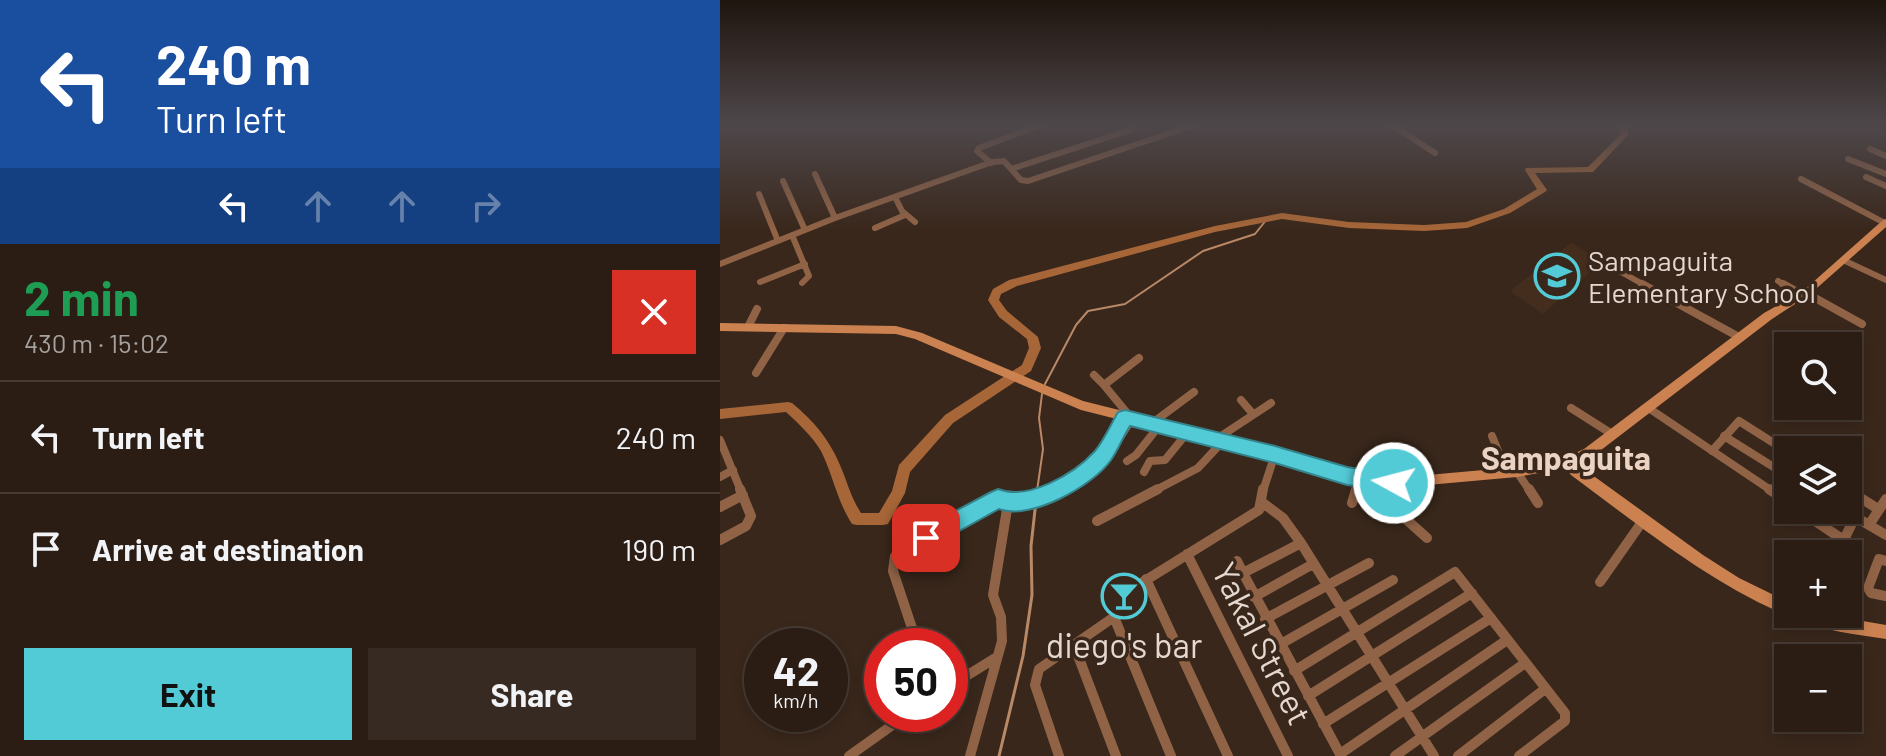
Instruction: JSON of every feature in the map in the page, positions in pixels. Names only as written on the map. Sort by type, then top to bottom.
[{"type":"main road","points":[[720,327],[896,330],[918,336],[1046,391],[1129,418],[1359,478],[1389,483],[1512,472],[1568,462],[1612,434],[1739,337],[1804,294],[1885,222]]},
{"type":"main road","points":[[1568,462],[1642,522],[1734,583],[1774,602]]},
{"type":"main road","points":[[1862,628],[1886,632]]},
{"type":"street","points":[[988,160],[991,163]]},
{"type":"street","points":[[1011,169],[1038,160]]},
{"type":"street","points":[[721,261],[991,163],[1004,161],[1021,180],[1028,181],[1089,160]]},
{"type":"street","points":[[1851,160],[1886,174]]},
{"type":"street","points":[[815,174],[835,218]]},
{"type":"street","points":[[1866,177],[1886,186]]},
{"type":"street","points":[[1801,179],[1885,222]]},
{"type":"street","points":[[783,181],[805,230]]},
{"type":"street","points":[[759,194],[778,241]]},
{"type":"street","points":[[895,197],[905,215],[915,222]]},
{"type":"street","points":[[875,228],[905,215]]},
{"type":"street","points":[[792,235],[809,277],[802,283]]},
{"type":"street","points":[[1843,260],[1886,280]]},
{"type":"street","points":[[760,282],[805,264]]},
{"type":"street","points":[[1607,264],[1739,337]]},
{"type":"street","points":[[1778,281],[1862,324]]},
{"type":"street","points":[[748,327],[757,309]]},
{"type":"street","points":[[756,373],[784,328]]},
{"type":"street","points":[[1104,385],[1139,358]]},
{"type":"street","points":[[912,628],[893,571],[895,556],[998,499],[1008,503],[1053,494],[1111,451],[1129,418],[1094,375]]},
{"type":"street","points":[[1127,461],[1136,455],[1155,425],[1194,392]]},
{"type":"street","points":[[1241,400],[1253,414]]},
{"type":"street","points":[[1097,521],[1198,468],[1219,440],[1271,403]]},
{"type":"street","points":[[1647,407],[1774,493]]},
{"type":"street","points":[[1571,408],[1612,434]]},
{"type":"street","points":[[1712,451],[1739,421],[1774,443]]},
{"type":"street","points":[[1144,472],[1150,461],[1165,460],[1187,433]]},
{"type":"street","points":[[1492,436],[1512,472],[1538,503]]},
{"type":"street","points":[[1724,436],[1774,467]]},
{"type":"street","points":[[720,540],[750,521],[743,495],[722,446]]},
{"type":"street","points":[[1059,756],[1035,685],[1039,669],[1114,617],[1130,590],[1253,515],[1263,503],[1265,478],[1275,454]]},
{"type":"street","points":[[1399,465],[1389,483],[1388,503],[1427,538]]},
{"type":"street","points":[[720,477],[733,470]]},
{"type":"street","points":[[1352,503],[1359,478]]},
{"type":"street","points":[[720,507],[743,495]]},
{"type":"street","points":[[1862,497],[1882,506],[1869,525]]},
{"type":"street","points":[[970,756],[998,656],[1002,628],[993,586],[1008,503]]},
{"type":"street","points":[[1263,503],[1283,518],[1301,543],[1434,756]]},
{"type":"street","points":[[1862,521],[1886,535]]},
{"type":"street","points":[[1600,582],[1642,522]]},
{"type":"street","points":[[1820,524],[1842,539],[1851,524]]},
{"type":"street","points":[[1243,573],[1301,543]]},
{"type":"street","name":"Yakal Street","points":[[1187,554],[1288,756]]},
{"type":"street","points":[[1886,561],[1879,559],[1868,588],[1871,593],[1886,596]]},
{"type":"street","points":[[1237,561],[1265,619],[1341,755],[1507,640]]},
{"type":"street","points":[[1265,619],[1369,563]]},
{"type":"street","points":[[1254,597],[1313,564]]},
{"type":"street","points":[[1294,671],[1453,571],[1566,717],[1565,721],[1519,756]]},
{"type":"street","points":[[1146,579],[1228,756]]},
{"type":"street","points":[[1279,645],[1393,580]]},
{"type":"street","points":[[1308,696],[1472,593]]},
{"type":"street","points":[[1114,617],[1171,756]]},
{"type":"street","points":[[1323,724],[1491,618]]},
{"type":"street","points":[[1074,645],[1116,756]]},
{"type":"street","points":[[968,675],[998,656]]},
{"type":"street","points":[[1395,756],[1525,663]]},
{"type":"street","points":[[1458,756],[1545,689]]},
{"type":"street","points":[[849,756],[883,732]]},
{"type":"shaded area","name":"Sampaguita Elementary School","points":[[1571,243],[1603,261],[1543,314],[1510,291]]},
{"type":"waterway","points":[[720,414],[788,407],[821,441],[857,519],[883,519],[898,493],[904,469],[949,419],[1027,368],[1035,348],[1032,337],[1003,314],[993,300],[997,292],[1013,283],[1215,229],[1282,216],[1349,225],[1424,228],[1467,225],[1507,211],[1542,190],[1529,170],[1590,170],[1599,160]]},
{"type":"waterway","points":[[1045,384],[1076,325],[1088,311],[1125,304],[1203,251],[1255,234],[1267,219]]},
{"type":"waterway","points":[[1037,491],[1043,449],[1039,418],[1042,394]]},
{"type":"waterway","points":[[1036,495],[1037,489]]},
{"type":"waterway","points":[[999,756],[1023,656],[1032,595],[1031,546],[1036,501]]},
{"type":"place","name":"Sampaguita Elementary School","points":[[1557,276]]},
{"type":"place","name":"diego's bar","points":[[1124,596]]},
{"type":"district","name":"Sampaguita","points":[[1566,457]]},
{"type":"route","points":[[926,538],[998,499],[1008,503],[1042,499],[1053,494],[1102,457],[1125,417],[1275,454],[1347,476],[1394,483]]}]
